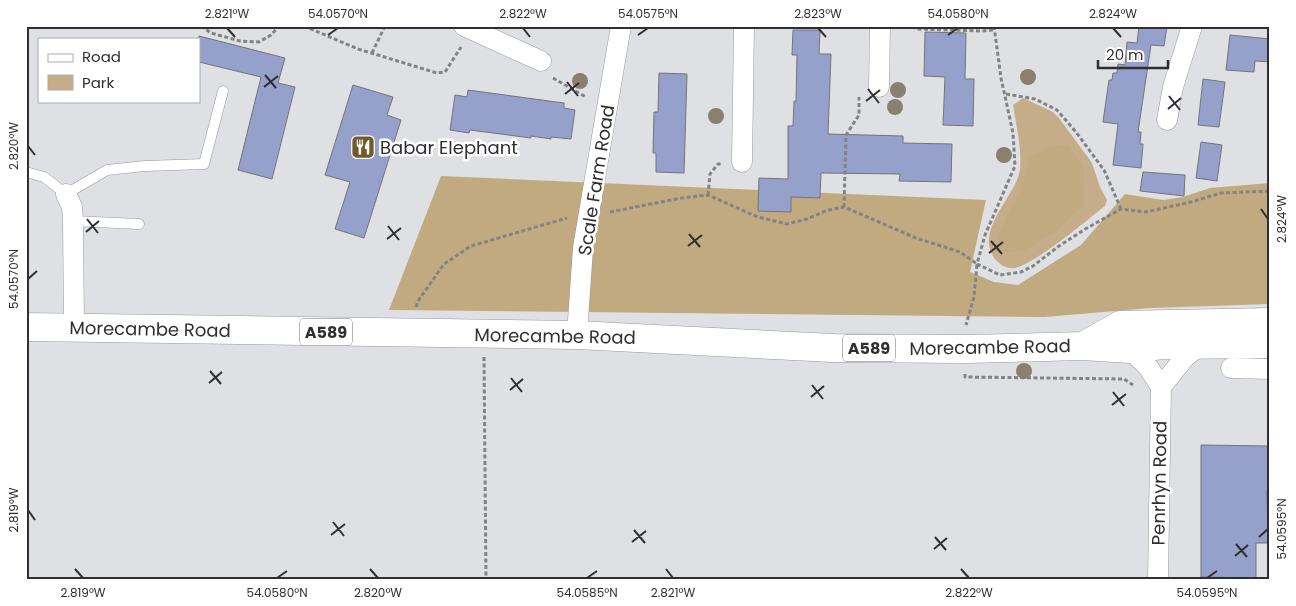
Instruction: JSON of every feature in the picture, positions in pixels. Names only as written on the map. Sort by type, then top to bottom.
[{"type":"main road","name":"Morecambe Road","points":[[1083,346],[1120,325],[1270,322]]},
{"type":"main road","name":"Morecambe Road","points":[[26,327],[577,335],[833,348],[966,349],[1083,346],[1130,349],[1162,345],[1270,344]]},
{"type":"street","name":"Scale Farm Road","points":[[577,335],[583,248],[621,26]]},
{"type":"street","points":[[742,162],[744,26]]},
{"type":"street","points":[[879,87],[880,26]]},
{"type":"street","points":[[1167,120],[1173,87],[1192,26]]},
{"type":"street","points":[[466,27],[541,62]]},
{"type":"street","points":[[66,194],[72,207],[73,221],[74,327]]},
{"type":"street","points":[[1130,349],[1148,367],[1161,387],[1186,356],[1202,344]]},
{"type":"street","points":[[1231,368],[1270,369]]},
{"type":"street","name":"Penrhyn Road","points":[[1158,580],[1161,387]]},
{"type":"lane","points":[[26,172],[44,177],[66,194],[107,170],[145,166],[204,164],[223,91]]},
{"type":"lane","points":[[73,221],[139,224]]},
{"type":"path","points":[[201,26],[211,34],[240,41],[258,42],[271,35],[279,26]]},
{"type":"path","points":[[304,26],[358,49],[437,73],[445,72],[461,47],[466,27]]},
{"type":"path","points":[[372,53],[385,26]]},
{"type":"path","points":[[912,26],[916,29],[982,31],[994,28],[1001,78],[1013,133],[1015,166],[984,235],[976,264],[974,297],[965,326]]},
{"type":"path","points":[[541,62],[553,79],[588,98],[608,103]]},
{"type":"path","points":[[844,207],[846,135],[859,115],[859,86],[879,87]]},
{"type":"path","points":[[1006,94],[1035,98],[1057,110],[1104,170],[1121,209]]},
{"type":"path","points":[[708,195],[710,174],[718,164],[742,162]]},
{"type":"path","points":[[605,213],[682,198],[708,195],[758,216],[787,224],[807,220],[828,210],[844,207],[916,238],[960,252],[976,264],[1000,275],[1021,272],[1033,266],[1059,246],[1121,209],[1146,212],[1221,193],[1270,191]]},
{"type":"path","points":[[405,333],[418,301],[444,264],[471,246],[574,216]]},
{"type":"path","points":[[484,334],[486,580]]},
{"type":"path","points":[[965,371],[965,377],[1124,379],[1138,387]]},
{"type":"green space","points":[[1023,98],[1053,112],[1059,118],[1092,163],[1100,187],[1107,200],[1105,206],[1048,250],[1024,265],[1010,268],[1002,265],[993,257],[989,238],[995,220],[1014,186],[1020,169],[1019,145],[1013,105]]},
{"type":"shaded area","points":[[1069,145],[1084,170],[1083,206],[1057,231],[1024,251],[1001,252],[998,238],[1008,212],[1021,193],[1029,158],[1050,146]]},
{"type":"shaded area","points":[[441,176],[986,200],[970,272],[994,282],[1018,285],[1081,245],[1125,194],[1163,200],[1183,197],[1210,188],[1270,183],[1270,304],[1150,308],[1045,317],[389,310]]},
{"type":"building","points":[[1139,26],[1167,26],[1164,46],[1151,45],[1138,132],[1141,132],[1140,144],[1143,144],[1141,168],[1113,165],[1118,124],[1103,122],[1109,80],[1112,80],[1113,73],[1117,73],[1118,64],[1125,65],[1127,42],[1137,43]]},
{"type":"building","points":[[793,30],[820,30],[819,54],[831,54],[828,134],[903,136],[903,143],[952,144],[951,182],[899,181],[900,174],[821,173],[820,198],[791,197],[791,212],[758,211],[759,178],[788,179],[788,126],[793,126],[794,101],[796,101],[797,55],[792,55]]},
{"type":"building","points":[[925,32],[966,33],[965,79],[974,79],[973,126],[943,125],[945,77],[924,76]]},
{"type":"building","points":[[1230,35],[1270,39],[1270,62],[1255,61],[1254,72],[1226,70]]},
{"type":"building","points":[[199,36],[285,58],[278,83],[295,87],[272,179],[238,170],[261,77],[200,62]]},
{"type":"building","points":[[659,73],[687,74],[684,173],[656,172],[656,153],[653,153],[654,112],[658,112]]},
{"type":"building","points":[[1203,79],[1225,82],[1219,127],[1198,125]]},
{"type":"building","name":"Babar Elephant","points":[[353,85],[393,97],[387,115],[401,120],[364,238],[335,229],[350,182],[325,175]]},
{"type":"building","points":[[468,90],[564,103],[564,108],[575,110],[571,139],[531,136],[531,138],[470,130],[469,133],[450,130],[455,95],[467,97]]},
{"type":"building","points":[[1201,142],[1222,145],[1217,181],[1196,178]]},
{"type":"building","points":[[1143,172],[1185,175],[1184,196],[1140,191]]},
{"type":"building","points":[[1201,445],[1270,446],[1270,490],[1267,490],[1268,543],[1256,543],[1256,578],[1201,577]]},
{"type":"place","name":"Babar Elephant","points":[[363,147]]}]
